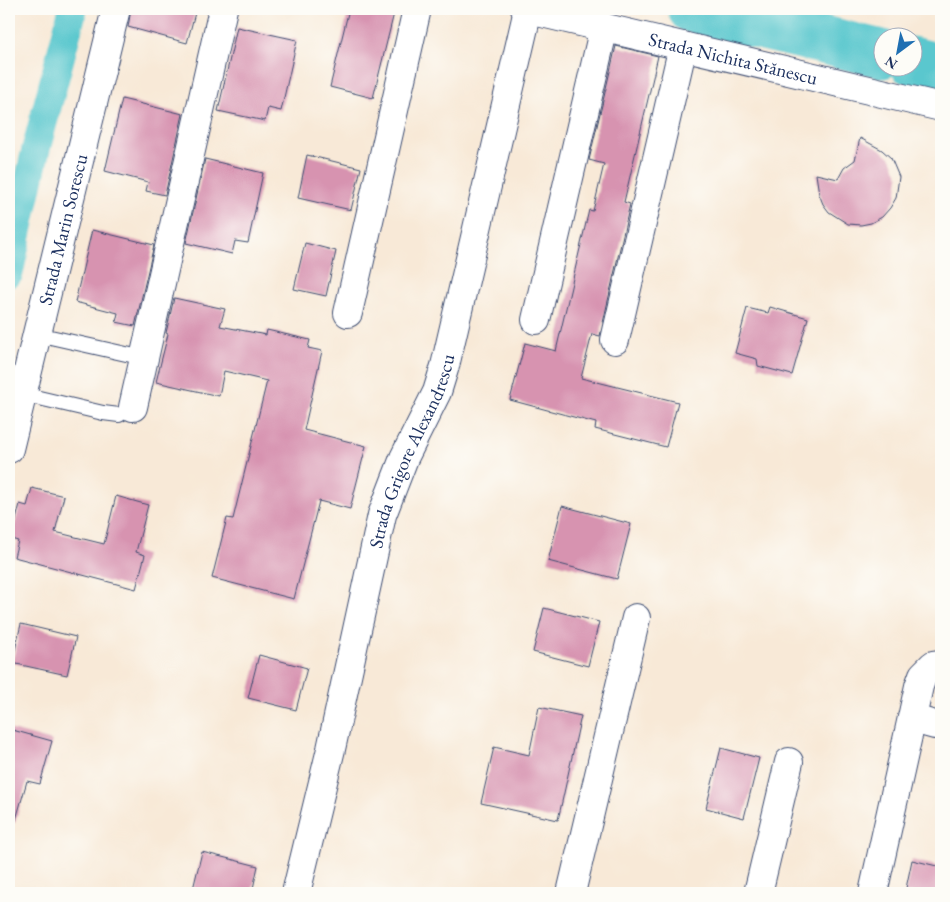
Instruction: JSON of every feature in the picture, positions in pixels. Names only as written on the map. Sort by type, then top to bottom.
[{"type":"street","name":"Strada Marin Sorescu","points":[[9,449],[116,9]]},
{"type":"street","points":[[133,406],[223,9]]},
{"type":"street","points":[[348,313],[417,9]]},
{"type":"street","name":"Strada Nichita Stănescu","points":[[527,9],[941,107]]},
{"type":"street","name":"Strada Grigore Alexandrescu","points":[[296,893],[331,749],[382,515],[404,458],[437,392],[445,366],[527,9]]},
{"type":"street","points":[[536,320],[604,27]]},
{"type":"street","points":[[615,340],[684,46]]},
{"type":"street","points":[[571,893],[636,618]]},
{"type":"street","points":[[874,893],[923,675],[933,665],[941,664]]},
{"type":"street","points":[[913,719],[941,725]]},
{"type":"street","points":[[758,893],[789,762]]},
{"type":"lane","points":[[37,334],[144,358]]},
{"type":"lane","points":[[22,394],[103,414],[119,414],[133,406]]},
{"type":"building","points":[[131,9],[196,9],[187,43],[128,27]]},
{"type":"building","points":[[349,9],[395,9],[373,98],[330,87]]},
{"type":"building","points":[[237,27],[297,40],[281,111],[268,108],[265,121],[218,111]]},
{"type":"building","points":[[616,46],[658,56],[624,202],[630,204],[600,336],[592,334],[581,378],[678,402],[666,447],[595,429],[596,423],[510,400],[525,343],[556,351],[589,210],[593,211],[604,164],[589,160]]},
{"type":"building","points":[[122,99],[183,114],[165,195],[146,191],[148,182],[105,171]]},
{"type":"building","points":[[860,138],[882,150],[891,158],[899,177],[896,198],[890,208],[882,217],[871,223],[861,225],[848,224],[829,212],[819,194],[816,174],[838,179],[844,168],[855,160]]},
{"type":"building","points":[[307,155],[361,168],[351,210],[298,198]]},
{"type":"building","points":[[205,159],[263,173],[248,243],[235,241],[232,254],[186,243]]},
{"type":"building","points":[[92,230],[154,245],[135,326],[116,322],[118,313],[75,302]]},
{"type":"building","points":[[305,243],[336,251],[326,296],[294,289]]},
{"type":"building","points":[[174,298],[225,309],[220,326],[266,335],[267,330],[310,340],[308,348],[322,351],[304,430],[366,446],[350,509],[319,501],[294,599],[212,578],[227,518],[233,519],[267,381],[224,371],[219,396],[156,382],[168,334],[166,333]]},
{"type":"building","points":[[770,307],[808,318],[792,375],[758,366],[757,359],[735,353],[747,308],[768,313]]},
{"type":"building","points":[[32,488],[64,496],[55,532],[104,544],[116,496],[148,505],[136,552],[145,555],[136,589],[14,557],[18,541],[11,539],[20,504],[27,506]]},
{"type":"building","points":[[562,506],[631,524],[617,579],[548,561]]},
{"type":"building","points":[[544,608],[599,622],[588,666],[533,652]]},
{"type":"building","points":[[21,624],[76,637],[67,675],[12,663]]},
{"type":"building","points":[[259,655],[307,668],[296,710],[248,698]]},
{"type":"building","points":[[539,707],[581,716],[558,820],[481,803],[494,747],[529,755]]},
{"type":"building","points":[[9,729],[52,741],[40,784],[27,781],[15,823],[9,823]]},
{"type":"building","points":[[721,748],[759,758],[744,818],[706,808]]},
{"type":"building","points":[[202,852],[258,866],[252,893],[192,893]]},
{"type":"building","points":[[912,860],[941,867],[939,893],[905,893]]},
{"type":"waterway","points":[[9,273],[36,149],[73,9]]},
{"type":"waterway","points":[[692,9],[872,52]]},
{"type":"waterway","points":[[922,63],[941,68]]}]
